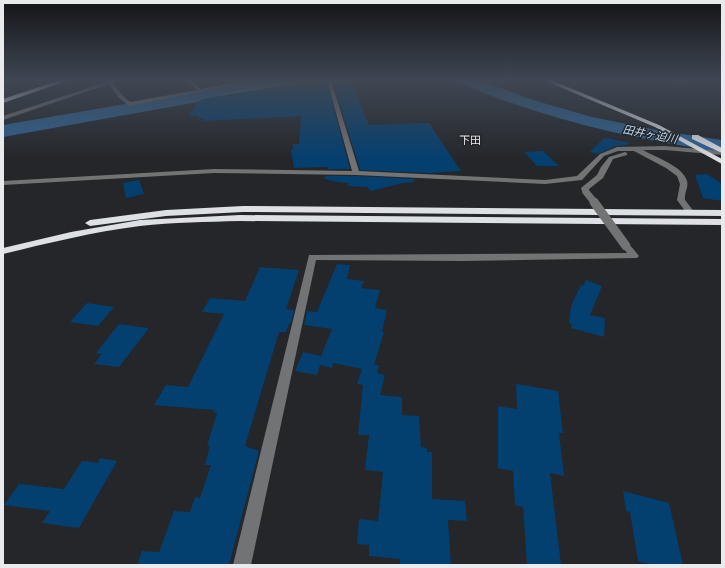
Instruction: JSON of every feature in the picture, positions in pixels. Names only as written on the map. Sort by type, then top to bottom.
[{"type":"highway","points":[[611,107],[673,133],[722,162]]},
{"type":"highway","points":[[626,107],[686,133],[722,152]]},
{"type":"highway","points":[[3,242],[100,221],[144,214],[186,211],[257,209],[722,213]]},
{"type":"highway","points":[[3,251],[49,239],[99,229],[186,219],[240,218],[722,222]]},
{"type":"street","points":[[3,118],[37,107]]},
{"type":"street","points":[[337,107],[356,173]]},
{"type":"street","points":[[3,183],[214,171],[356,173],[545,182],[578,178],[586,172],[602,155],[617,149],[665,148],[722,152]]},
{"type":"street","points":[[242,565],[312,257],[462,258],[634,256],[586,192],[585,188],[600,176],[604,167],[611,158],[630,153],[636,149]]},
{"type":"street","points":[[636,149],[679,174],[684,184],[680,197],[691,213]]},
{"type":"building","points":[[195,107],[333,107],[350,169],[328,169],[328,167],[294,168],[291,150],[293,149],[293,144],[299,144],[301,116],[203,121],[204,118],[198,119],[199,116],[189,116]]},
{"type":"building","points":[[341,107],[361,107],[369,125],[429,123],[461,171],[428,173],[360,170]]},
{"type":"building","points":[[607,138],[630,143],[616,146],[598,154],[590,152],[603,139]]},
{"type":"building","points":[[543,151],[559,166],[537,166],[524,152]]},
{"type":"building","points":[[707,174],[722,184],[722,201],[703,198],[695,175]]},
{"type":"building","points":[[325,176],[414,179],[414,182],[398,184],[371,191],[367,187],[348,186],[349,183],[324,179]]},
{"type":"building","points":[[139,180],[144,194],[126,198],[123,183]]},
{"type":"building","points":[[337,264],[350,265],[347,279],[364,281],[361,288],[380,290],[375,308],[387,310],[382,332],[384,332],[374,365],[379,365],[377,373],[385,375],[380,395],[402,397],[402,415],[419,416],[421,447],[427,448],[427,452],[432,452],[432,499],[465,501],[467,521],[448,520],[451,565],[400,565],[400,559],[369,556],[369,545],[357,544],[359,519],[378,521],[383,472],[365,470],[369,435],[358,435],[363,385],[357,384],[362,369],[333,363],[332,368],[320,365],[317,375],[295,371],[303,352],[321,356],[332,329],[304,325],[307,311],[317,312]]},
{"type":"building","points":[[260,267],[299,270],[286,309],[294,310],[291,323],[290,322],[286,332],[279,332],[245,446],[259,451],[229,565],[137,565],[142,551],[159,552],[174,511],[190,512],[195,497],[200,498],[211,465],[205,465],[210,446],[207,446],[217,413],[213,412],[214,410],[154,405],[166,385],[188,387],[224,314],[202,312],[210,298],[245,301]]},
{"type":"building","points":[[586,280],[602,286],[590,315],[605,318],[604,337],[571,328],[572,324],[569,323],[571,306],[581,285],[583,286]]},
{"type":"building","points":[[87,303],[114,307],[98,326],[70,322]]},
{"type":"building","points":[[119,324],[149,328],[119,367],[94,364],[102,354],[96,353]]},
{"type":"building","points":[[516,384],[558,391],[563,433],[559,433],[564,476],[550,473],[561,565],[527,565],[523,507],[515,505],[513,471],[498,468],[498,406],[517,409]]},
{"type":"building","points":[[100,458],[117,461],[79,528],[42,523],[50,511],[4,505],[19,484],[64,489],[82,461],[98,463]]},
{"type":"building","points":[[623,491],[669,503],[683,565],[651,565],[638,561],[630,512],[626,511]]},
{"type":"waterway","name":"田井ヶ迫川","points":[[3,131],[142,107]]},
{"type":"waterway","name":"田井ヶ迫川","points":[[535,107],[591,122],[656,136],[722,146]]},
{"type":"district","name":"下田","points":[[470,140]]}]
